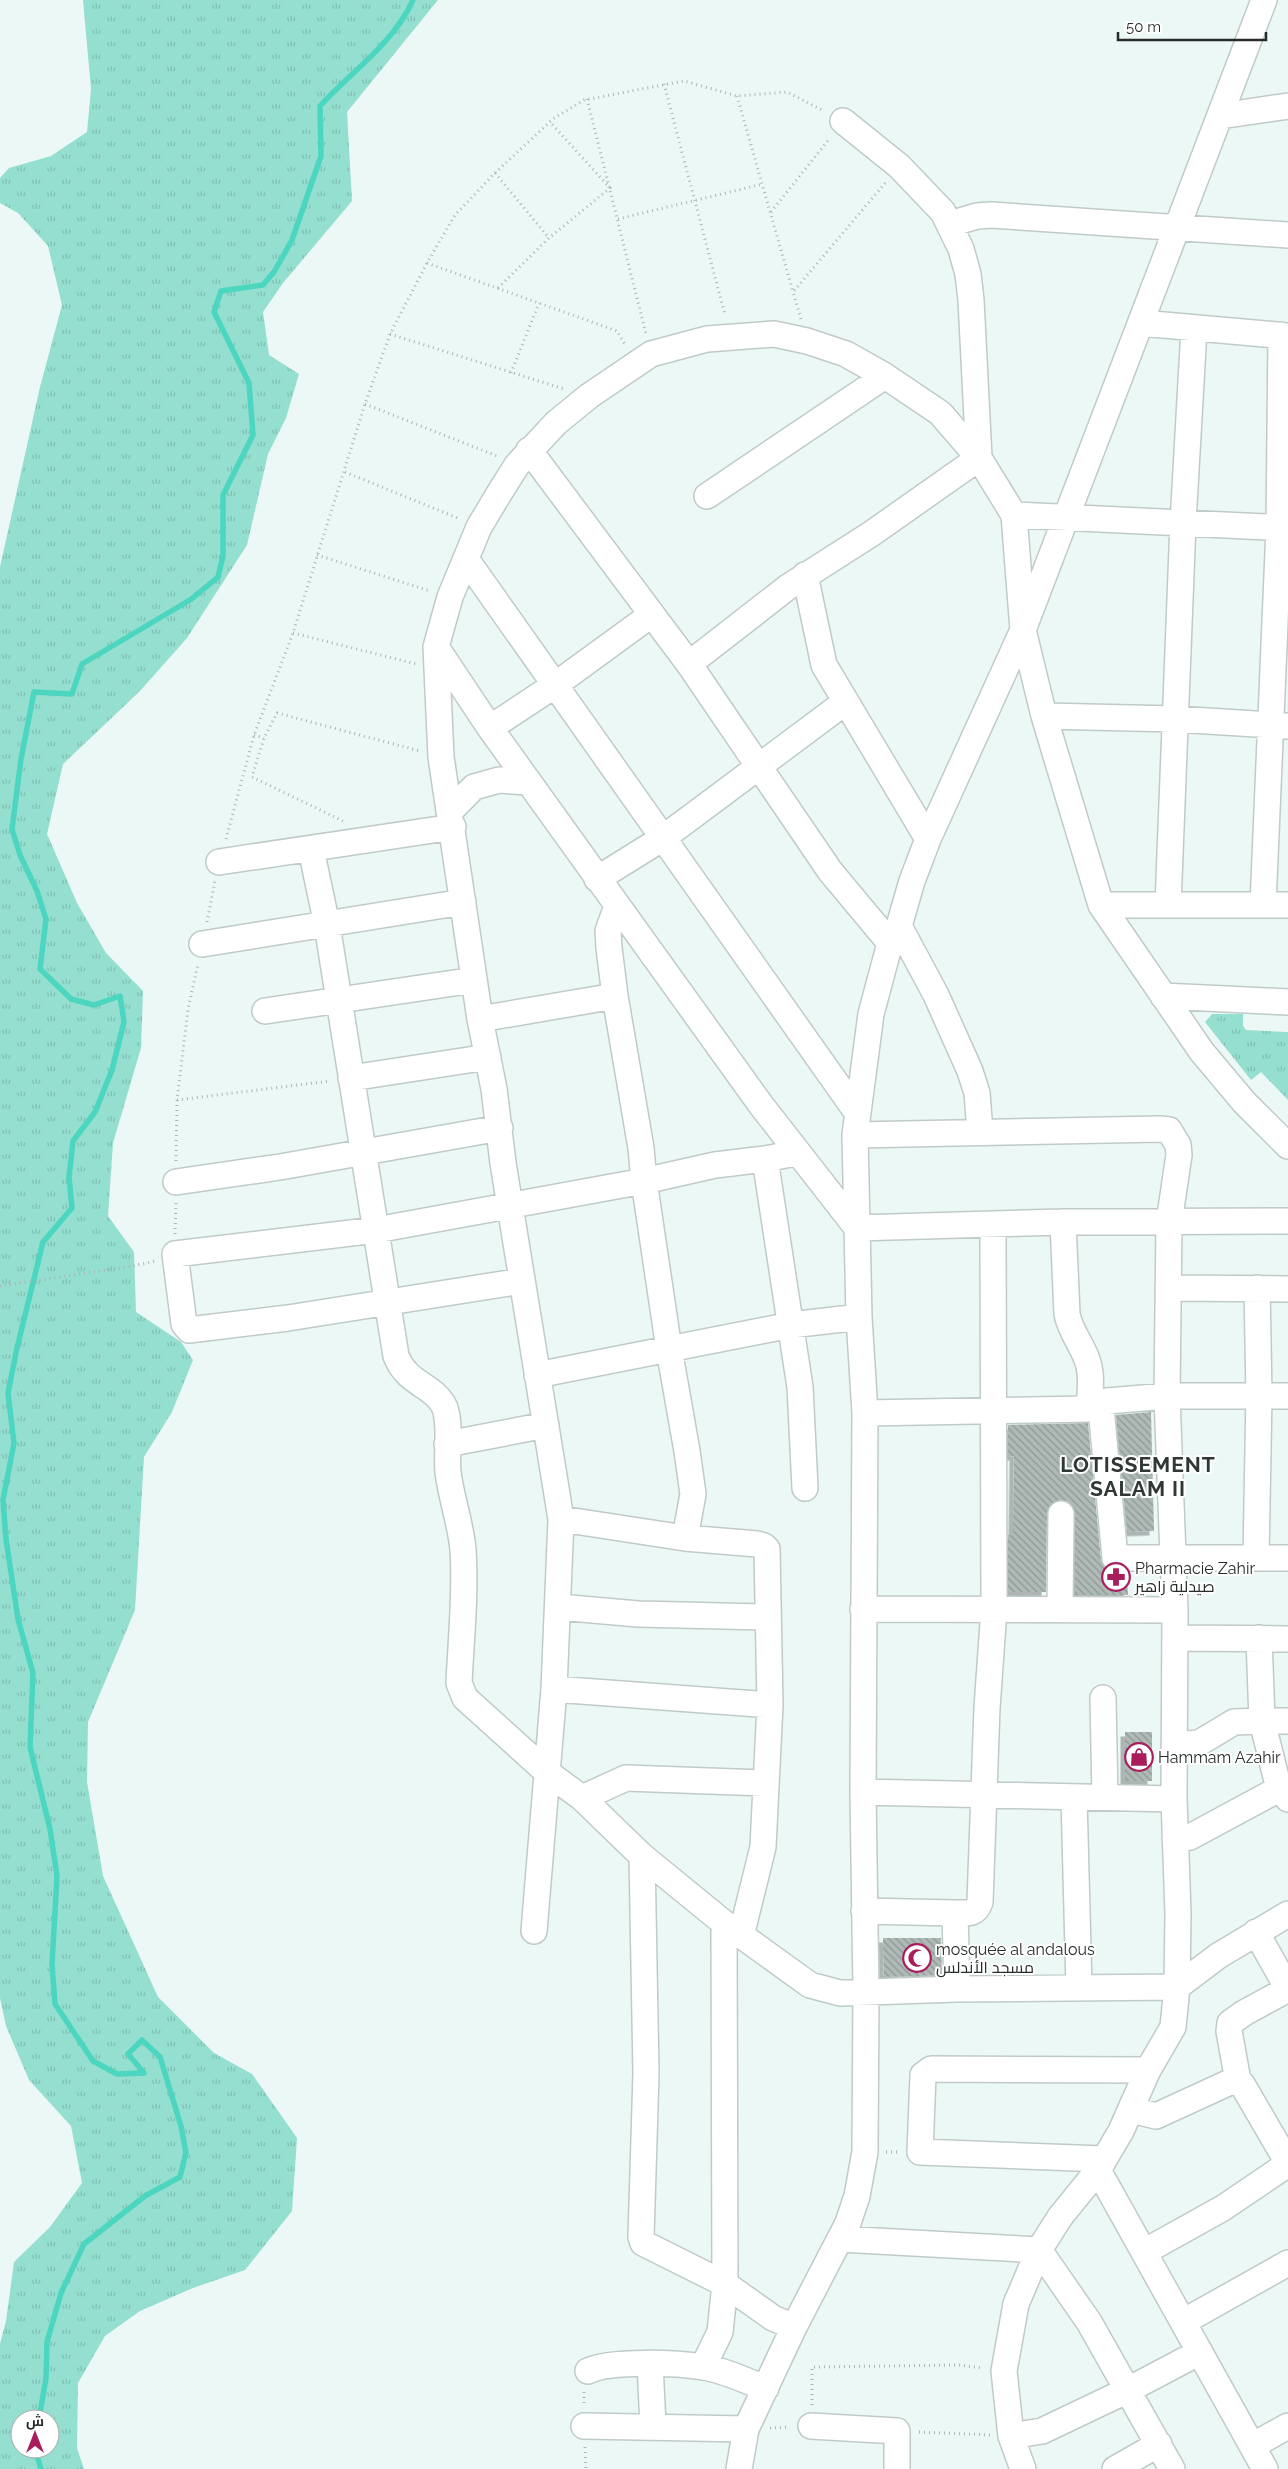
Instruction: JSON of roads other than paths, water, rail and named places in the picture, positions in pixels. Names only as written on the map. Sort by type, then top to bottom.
[{"type":"street","points":[[739,2469],[746,2429],[794,2327],[840,2239],[857,2196],[865,2152],[866,1992],[863,1609],[865,1414],[859,1316],[856,1123],[872,1014],[894,934],[912,881],[928,840],[1023,630],[1264,0]]},
{"type":"street","points":[[1220,116],[1288,106]]},
{"type":"street","points":[[843,120],[899,166],[943,212],[961,249],[968,274],[979,458]]},
{"type":"street","points":[[950,224],[977,216],[991,215],[1288,234]]},
{"type":"street","points":[[1141,323],[1284,336],[1284,528],[1279,726],[1263,906]]},
{"type":"street","points":[[1168,906],[1183,523],[1194,329]]},
{"type":"street","points":[[534,1931],[554,1689],[559,1607],[561,1519],[503,1163],[500,1128],[480,1019],[441,757],[437,658],[450,597],[479,527],[524,457],[556,422],[589,396],[644,359],[707,339],[774,334],[807,341],[846,354],[885,376],[940,413],[979,458],[1014,515],[1023,630],[1044,716],[1101,906],[1202,1052],[1244,1102],[1288,1146]]},
{"type":"street","points":[[707,496],[885,376]]},
{"type":"street","points":[[524,457],[652,615],[689,664],[830,872],[894,934],[936,995],[970,1071],[977,1093],[980,1132]]},
{"type":"street","points":[[689,664],[753,613],[805,575],[871,534],[979,458]]},
{"type":"street","points":[[1014,515],[1284,528]]},
{"type":"street","points":[[466,559],[663,838],[856,1123]]},
{"type":"street","points":[[805,575],[824,666],[844,703],[928,840]]},
{"type":"street","points":[[490,728],[652,615]]},
{"type":"street","points":[[437,658],[490,728],[796,1153],[857,1228]]},
{"type":"street","points":[[597,879],[663,838],[844,703]]},
{"type":"street","points":[[1044,716],[1175,719],[1279,726]]},
{"type":"street","points":[[219,862],[311,849],[451,820],[474,787],[499,780],[528,782]]},
{"type":"street","points":[[311,849],[327,925],[398,1362],[416,1383],[435,1395],[443,1404],[447,1414],[448,1472],[462,1550],[460,1690],[465,1698],[548,1773],[582,1798],[642,1856],[733,1929],[810,1985],[840,1993],[957,1989],[1178,1987],[1218,1956],[1288,1914]]},
{"type":"street","points":[[202,944],[463,902]]},
{"type":"street","points":[[617,906],[608,931],[615,996],[641,1148],[644,1181],[669,1349],[693,1494],[686,1538]]},
{"type":"street","points":[[1101,906],[1288,906]]},
{"type":"street","points":[[264,1011],[338,1002],[474,980]]},
{"type":"street","points":[[480,1019],[615,996]]},
{"type":"street","points":[[1163,996],[1288,1002]]},
{"type":"street","points":[[351,1078],[488,1057]]},
{"type":"street","points":[[856,1123],[980,1132],[1169,1130],[1178,1145],[1179,1155],[1169,1222],[1167,1396],[1175,1610],[1174,1799],[1178,1987],[1173,2027],[1148,2070],[1132,2110],[1101,2164],[1060,2217],[1039,2250],[1016,2304],[1004,2371],[1011,2436],[1023,2469]]},
{"type":"street","points":[[176,1182],[500,1128]]},
{"type":"street","points":[[522,1281],[288,1318],[189,1330],[184,1324],[175,1254],[376,1230],[644,1181],[715,1165],[765,1160],[796,1153]]},
{"type":"street","points":[[765,1160],[779,1263],[800,1387],[805,1488]]},
{"type":"street","points":[[857,1228],[1063,1222],[1288,1221]]},
{"type":"street","points":[[1063,1222],[1067,1314],[1070,1327],[1087,1358],[1091,1378],[1115,1558],[1288,1558]]},
{"type":"street","points":[[864,1911],[972,1913],[977,1910],[980,1902],[994,1609],[993,1224]]},
{"type":"street","points":[[1168,1288],[1288,1289]]},
{"type":"street","points":[[1256,1558],[1259,1395],[1257,1288]]},
{"type":"street","points":[[537,1375],[791,1325],[859,1316]]},
{"type":"street","points":[[865,1414],[1095,1408],[1107,1401],[1167,1396],[1288,1396]]},
{"type":"street","points":[[447,1444],[546,1425]]},
{"type":"street","points":[[1060,1609],[1061,1514]]},
{"type":"street","points":[[561,1519],[686,1538],[764,1546],[767,1553],[770,1705],[763,1847],[733,1929],[725,2284],[720,2332],[704,2367]]},
{"type":"street","points":[[559,1607],[638,1614],[768,1617]]},
{"type":"street","points":[[863,1609],[1175,1610]]},
{"type":"street","points":[[1175,1638],[1288,1638]]},
{"type":"street","points":[[1175,1839],[1190,1837],[1284,1794],[1262,1721],[1259,1638]]},
{"type":"street","points":[[554,1689],[770,1705]]},
{"type":"street","points":[[1103,1698],[1104,1798]]},
{"type":"street","points":[[1174,1745],[1199,1743],[1234,1722],[1288,1721]]},
{"type":"street","points":[[582,1798],[626,1778],[766,1783]]},
{"type":"street","points":[[863,1792],[1174,1799]]},
{"type":"street","points":[[1074,1797],[1079,1988]]},
{"type":"street","points":[[642,1856],[646,2073],[640,2237],[643,2243],[725,2284],[773,2318],[794,2327]]},
{"type":"street","points":[[955,1913],[957,1989]]},
{"type":"street","points":[[1144,2252],[1223,2208],[1288,2164],[1242,2084],[1238,2081],[1229,2031],[1230,2023],[1244,2013],[1288,1989],[1256,1932]]},
{"type":"street","points":[[1101,2164],[920,2152],[923,2075],[931,2069],[1148,2070]]},
{"type":"street","points":[[1132,2110],[1156,2116],[1228,2083],[1238,2081]]},
{"type":"street","points":[[1101,2164],[1144,2252],[1265,2469]]},
{"type":"street","points":[[840,2239],[1039,2250]]},
{"type":"street","points":[[1039,2250],[1089,2322],[1172,2469]]},
{"type":"street","points":[[1183,2322],[1288,2263]]},
{"type":"street","points":[[1011,2436],[1042,2431],[1128,2390],[1200,2352]]},
{"type":"street","points":[[588,2371],[597,2367],[650,2364],[704,2367],[766,2388]]},
{"type":"street","points":[[650,2364],[652,2426]]},
{"type":"street","points":[[584,2426],[746,2429]]},
{"type":"street","points":[[811,2426],[897,2431],[897,2469]]},
{"type":"street","points":[[1252,2446],[1288,2426]]},
{"type":"street","points":[[1115,2469],[1159,2444]]},
{"type":"waterway","points":[[41,2409],[46,2378],[47,2342],[61,2293],[84,2244],[145,2196],[180,2177],[186,2153],[181,2126],[160,2057],[142,2040],[128,2054],[144,2073],[117,2074],[93,2061],[55,2004],[52,1965],[57,1876],[50,1829],[30,1747],[33,1673],[18,1619],[6,1539],[3,1500],[14,1443],[8,1393],[43,1242],[72,1208],[69,1177],[73,1141],[95,1112],[112,1070],[124,1022],[120,996],[94,1005],[71,999],[40,969],[46,919],[37,891],[20,855],[12,829],[21,759],[34,692],[72,694],[82,664],[190,600],[218,577],[223,556],[223,495],[253,435],[249,383],[214,312],[221,291],[263,285],[274,272],[292,240],[321,156],[320,106],[383,44],[405,16],[413,0]]},
{"type":"waterway","points":[[38,2459],[41,2469]]},
{"type":"place","name":"Pharmacie Zahir صيدلية زاهير","points":[[1116,1577]]},
{"type":"place","name":"Hammam Azahir","points":[[1139,1757]]},
{"type":"place","name":"mosquée al andalous مسجد الأندلس","points":[[917,1958]]},
{"type":"district","name":"LOTISSEMENT SALAM II","points":[[1138,1476]]}]
